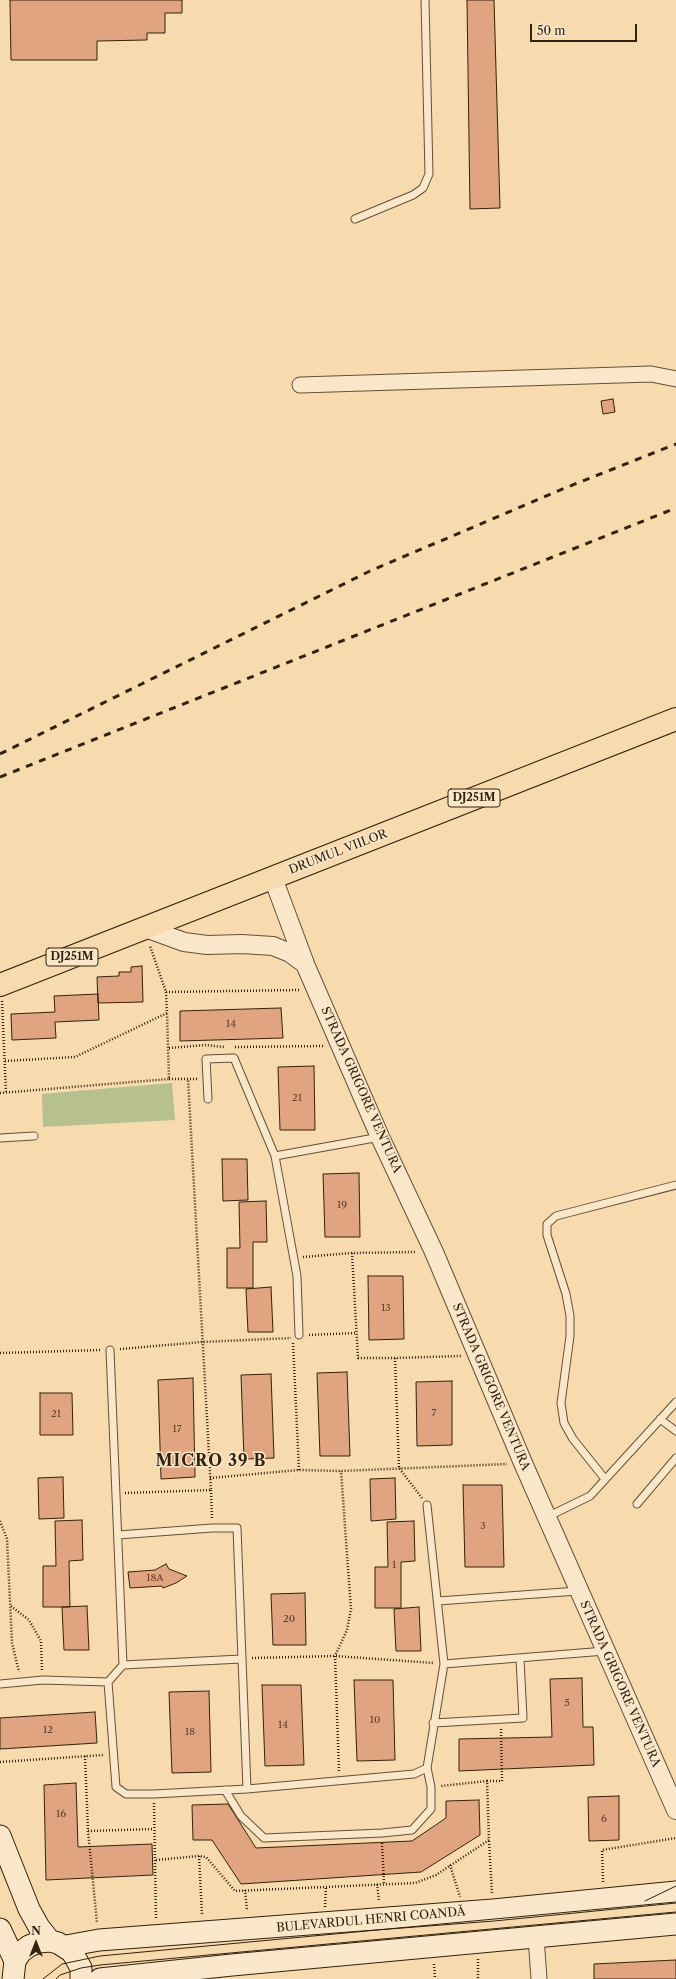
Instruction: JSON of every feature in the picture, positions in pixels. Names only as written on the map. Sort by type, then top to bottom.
[{"type":"highway","name":"DRUMUL VIILOR","points":[[1,985],[143,927],[273,878],[676,719]]},
{"type":"main road","points":[[0,1836],[29,1909],[39,1927],[78,1960],[81,1968],[81,1979]]},
{"type":"main road","name":"BULEVARDUL HENRI COANDĂ","points":[[14,1970],[21,1952],[29,1946],[39,1942],[58,1944],[203,1933],[493,1910],[676,1892]]},
{"type":"main road","points":[[100,1979],[224,1970],[536,1937],[676,1924]]},
{"type":"main road","points":[[0,1929],[14,1970]]},
{"type":"street","points":[[300,385],[651,374],[676,379]]},
{"type":"street","name":"STRADA GRIGORE VENTURA","points":[[273,878],[306,964],[380,1137],[434,1252],[476,1355],[546,1517],[676,1810]]},
{"type":"street","points":[[143,927],[184,942],[207,945],[242,944],[273,946],[290,953],[306,964]]},
{"type":"street","points":[[536,1937],[539,1979]]},
{"type":"lane","points":[[355,219],[413,196],[423,188],[430,174],[425,0]]},
{"type":"lane","points":[[208,1099],[206,1060],[234,1058],[275,1156],[297,1276],[299,1335]]},
{"type":"lane","points":[[0,1138],[34,1136]]},
{"type":"lane","points":[[275,1156],[380,1137]]},
{"type":"lane","points":[[605,1479],[573,1439],[564,1423],[562,1403],[570,1336],[570,1316],[566,1294],[547,1235],[547,1224],[556,1216],[676,1185]]},
{"type":"lane","points":[[110,1350],[123,1665],[108,1682],[116,1787],[126,1794],[247,1789],[414,1774],[427,1768]]},
{"type":"lane","points":[[546,1517],[590,1496],[676,1402]]},
{"type":"lane","points":[[660,1418],[676,1431]]},
{"type":"lane","points":[[637,1504],[676,1458]]},
{"type":"lane","points":[[225,1790],[241,1816],[264,1838],[382,1833],[412,1830],[431,1809],[431,1787],[427,1768],[433,1723],[444,1664],[427,1505]]},
{"type":"lane","points":[[118,1536],[212,1528],[237,1528],[247,1789]]},
{"type":"lane","points":[[438,1601],[579,1591]]},
{"type":"lane","points":[[444,1664],[605,1651]]},
{"type":"lane","points":[[123,1665],[241,1659]]},
{"type":"lane","points":[[433,1723],[523,1718],[520,1659]]},
{"type":"lane","points":[[0,1684],[43,1680],[108,1682]]},
{"type":"path","points":[[143,927],[166,992],[169,1079]]},
{"type":"path","points":[[1,985],[6,1093]]},
{"type":"path","points":[[166,992],[317,989]]},
{"type":"path","points":[[5,1061],[76,1057],[167,1013]]},
{"type":"path","points":[[233,1047],[341,1045]]},
{"type":"path","points":[[169,1048],[206,1046],[226,1047]]},
{"type":"path","points":[[0,1093],[169,1079],[207,1079]]},
{"type":"path","points":[[188,1079],[212,1528]]},
{"type":"path","points":[[293,1258],[352,1253],[434,1252]]},
{"type":"path","points":[[352,1253],[355,1333],[358,1358],[476,1355]]},
{"type":"path","points":[[299,1335],[355,1333]]},
{"type":"path","points":[[0,1353],[110,1350],[202,1342],[292,1338],[299,1470]]},
{"type":"path","points":[[395,1358],[399,1468],[427,1505]]},
{"type":"path","points":[[210,1478],[299,1470],[341,1471],[523,1463]]},
{"type":"path","points":[[339,1780],[335,1656],[346,1630],[351,1609],[341,1471]]},
{"type":"path","points":[[116,1494],[211,1490]]},
{"type":"path","points":[[0,1521],[7,1539],[12,1643],[21,1681]]},
{"type":"path","points":[[11,1606],[29,1620],[41,1641],[43,1680]]},
{"type":"path","points":[[241,1659],[335,1656],[444,1664]]},
{"type":"path","points":[[431,1787],[487,1781],[502,1781],[500,1720]]},
{"type":"path","points":[[0,1762],[114,1754]]},
{"type":"path","points":[[85,1756],[88,1832],[99,1940]]},
{"type":"path","points":[[487,1781],[493,1910]]},
{"type":"path","points":[[154,1794],[156,1936]]},
{"type":"path","points":[[88,1832],[154,1829]]},
{"type":"path","points":[[382,1833],[384,1884]]},
{"type":"path","points":[[604,1900],[602,1850],[676,1838]]},
{"type":"path","points":[[156,1860],[200,1856],[206,1857],[235,1890],[415,1883],[436,1875],[489,1840]]},
{"type":"path","points":[[200,1856],[203,1933]]},
{"type":"path","points":[[450,1865],[464,1912]]},
{"type":"path","points":[[245,1890],[248,1929]]},
{"type":"green space","points":[[172,1083],[175,1120],[43,1127],[42,1094]]},
{"type":"building","points":[[10,0],[182,0],[182,13],[165,13],[165,33],[147,33],[147,40],[97,41],[97,60],[11,60]]},
{"type":"building","points":[[467,0],[494,0],[500,208],[470,209]]},
{"type":"building","points":[[613,399],[615,412],[603,414],[601,401]]},
{"type":"building","points":[[142,966],[143,1002],[98,1003],[97,977],[119,976],[119,972],[131,972],[131,967]]},
{"type":"building","points":[[98,994],[99,1020],[55,1022],[56,1038],[12,1040],[11,1014],[55,1012],[54,996]]},
{"type":"building","points":[[281,1008],[283,1038],[180,1041],[180,1011]]},
{"type":"building","points":[[314,1066],[315,1130],[280,1130],[278,1067]]},
{"type":"building","points":[[222,1159],[247,1159],[248,1200],[223,1201]]},
{"type":"building","points":[[359,1173],[360,1237],[325,1237],[323,1174]]},
{"type":"building","points":[[266,1201],[267,1242],[253,1242],[253,1288],[227,1288],[227,1248],[240,1248],[239,1202]]},
{"type":"building","points":[[368,1276],[403,1276],[404,1339],[369,1340]]},
{"type":"building","points":[[271,1287],[273,1332],[248,1332],[246,1289]]},
{"type":"building","points":[[347,1372],[350,1456],[320,1456],[317,1373]]},
{"type":"building","points":[[271,1374],[274,1458],[244,1459],[241,1375]]},
{"type":"building","points":[[193,1378],[195,1477],[161,1479],[158,1380]]},
{"type":"building","points":[[452,1381],[452,1445],[417,1446],[416,1382]]},
{"type":"building","points":[[40,1393],[72,1393],[73,1435],[40,1435]]},
{"type":"building","points":[[63,1477],[64,1518],[39,1519],[38,1478]]},
{"type":"building","points":[[395,1478],[396,1519],[371,1521],[370,1479]]},
{"type":"building","points":[[463,1485],[502,1485],[504,1567],[465,1567]]},
{"type":"building","points":[[82,1520],[83,1560],[69,1561],[70,1607],[43,1607],[43,1566],[56,1566],[55,1521]]},
{"type":"building","points":[[414,1521],[415,1561],[401,1562],[401,1608],[375,1608],[375,1567],[388,1567],[387,1522]]},
{"type":"building","points":[[166,1564],[169,1569],[187,1576],[176,1583],[163,1588],[162,1586],[130,1588],[128,1572],[155,1570]]},
{"type":"building","points":[[305,1593],[306,1645],[273,1645],[271,1594]]},
{"type":"building","points":[[87,1606],[89,1650],[64,1650],[62,1607]]},
{"type":"building","points":[[419,1607],[421,1651],[396,1651],[394,1609]]},
{"type":"building","points":[[582,1678],[583,1727],[593,1727],[594,1765],[459,1771],[459,1739],[552,1737],[550,1679]]},
{"type":"building","points":[[354,1680],[393,1680],[395,1760],[357,1761]]},
{"type":"building","points":[[262,1685],[301,1685],[304,1765],[265,1766]]},
{"type":"building","points":[[209,1691],[211,1772],[172,1773],[169,1692]]},
{"type":"building","points":[[95,1712],[97,1743],[0,1749],[0,1718]]},
{"type":"building","points":[[76,1783],[78,1847],[152,1844],[153,1875],[46,1880],[44,1785]]},
{"type":"building","points":[[619,1796],[619,1840],[589,1841],[588,1797]]},
{"type":"building","points":[[479,1800],[480,1835],[421,1872],[241,1884],[212,1840],[193,1840],[192,1805],[228,1804],[256,1848],[412,1841],[446,1818],[446,1801]]},
{"type":"building","points":[[676,1960],[676,1979],[594,1979],[594,1964]]},
{"type":"tram line","points":[[645,1901],[676,1886]]},
{"type":"tram line","points":[[43,1979],[62,1964],[100,1956],[676,1902]]},
{"type":"tram line","points":[[56,1979],[60,1975],[81,1968],[100,1965],[676,1912]]},
{"type":"railway","points":[[0,754],[370,571],[565,488],[676,444]]},
{"type":"railway","points":[[0,777],[676,508]]},
{"type":"district","name":"MICRO 39 B","points":[[211,1461]]}]
